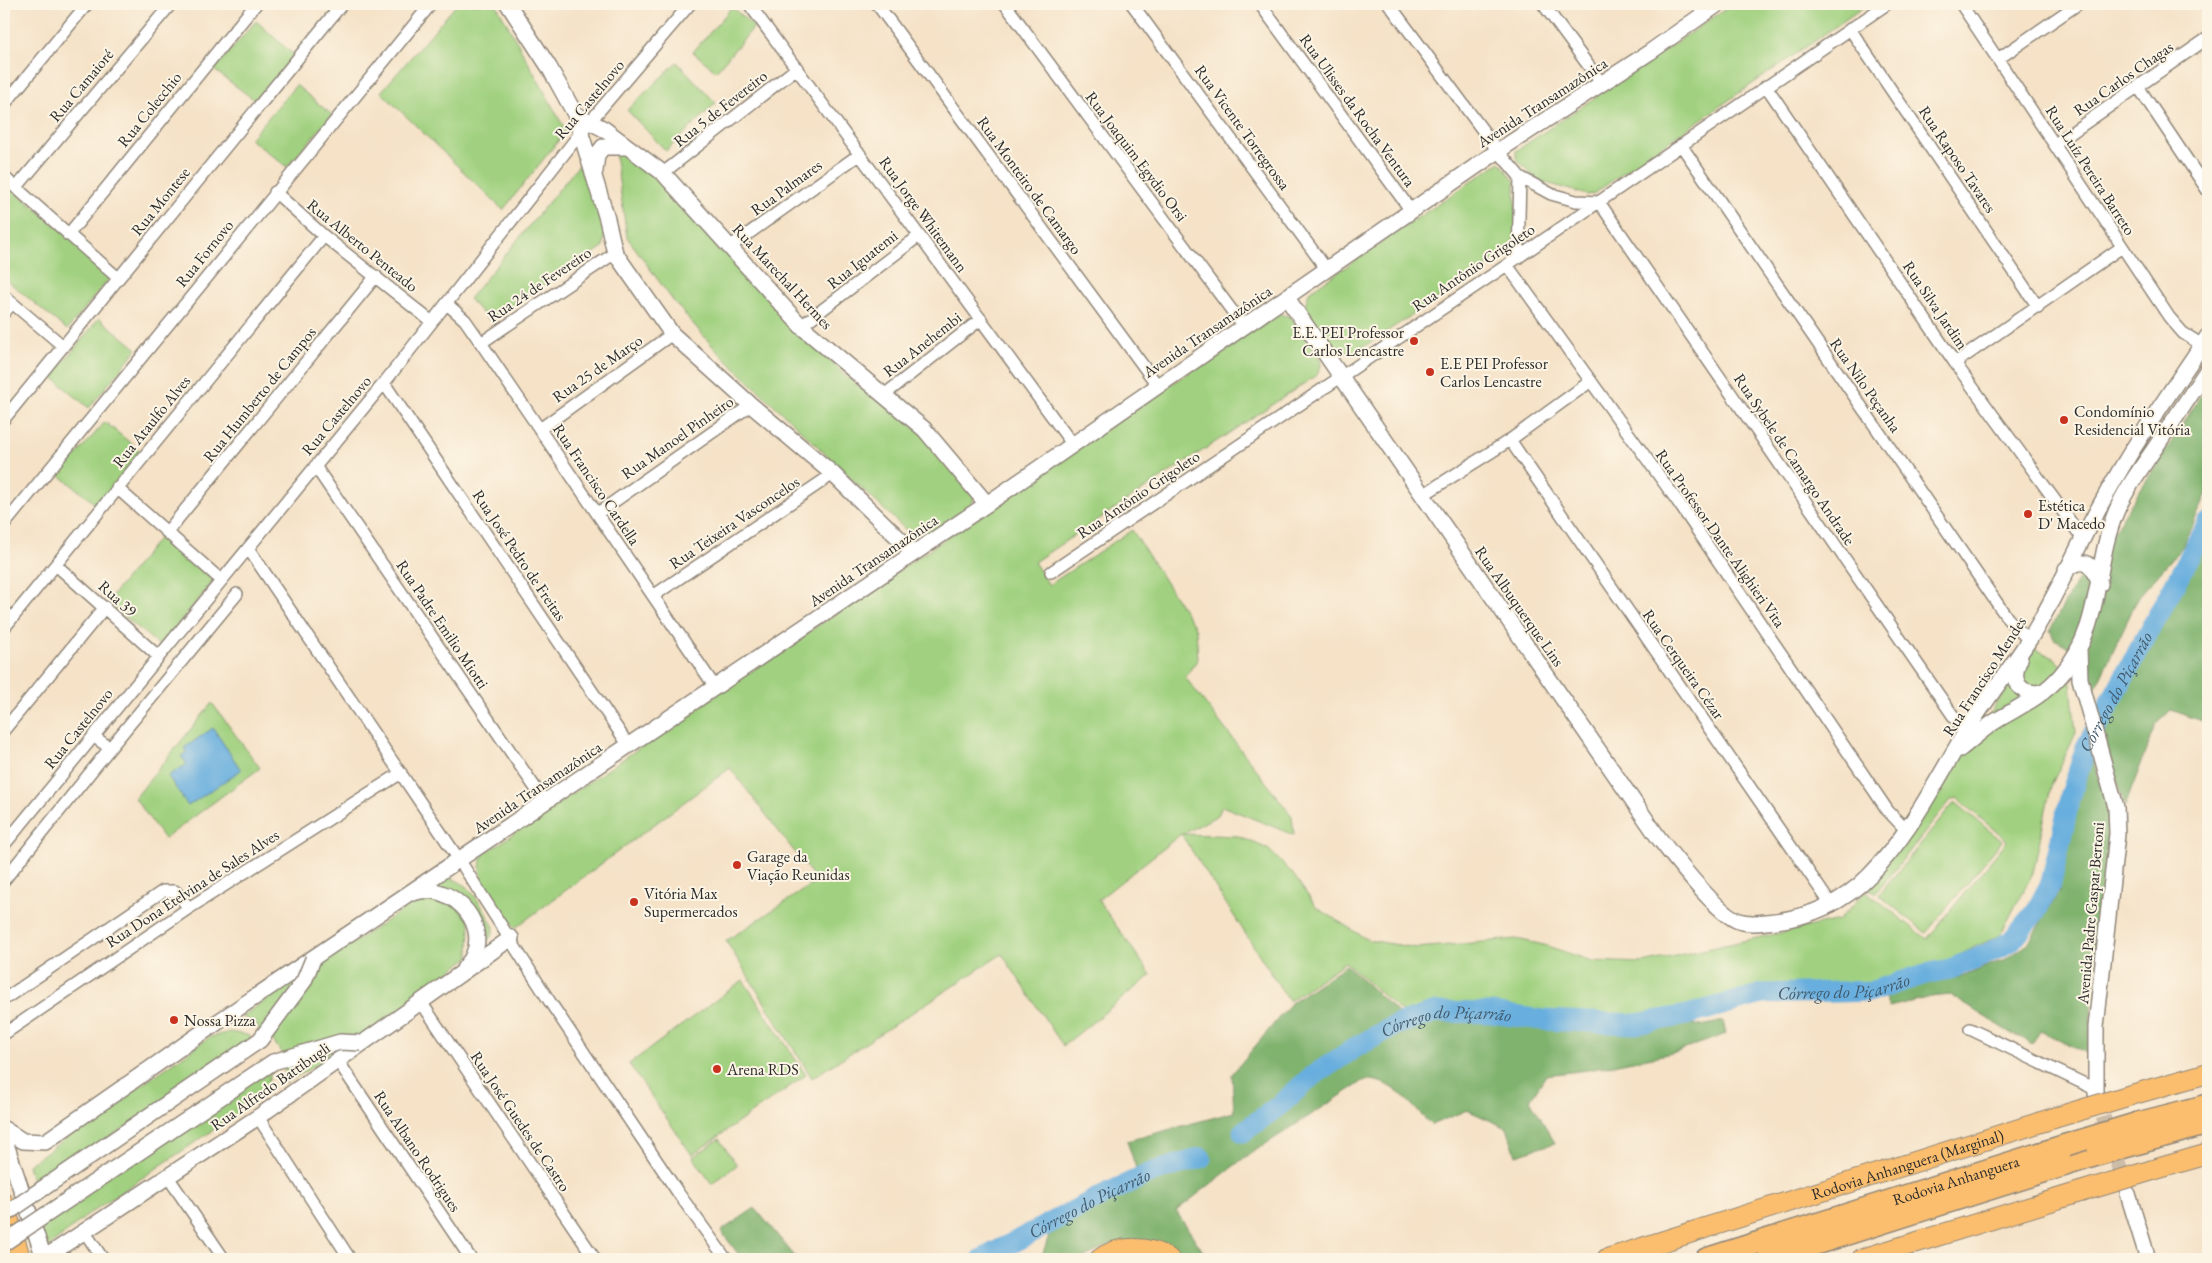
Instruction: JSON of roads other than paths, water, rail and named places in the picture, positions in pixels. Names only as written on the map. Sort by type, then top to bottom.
[{"type":"highway","name":"Rodovia Anhanguera (Marginal)","points":[[1607,1259],[1958,1147],[2208,1073]]},
{"type":"highway","name":"Rodovia Anhanguera","points":[[1768,1259],[2097,1156],[2141,1133],[2208,1105]]},
{"type":"highway","name":"Rodovia Anhanguera","points":[[1706,1259],[2066,1145],[2208,1124]]},
{"type":"highway","points":[[1862,1259],[2208,1154]]},
{"type":"highway","points":[[1100,1259],[1124,1250],[1133,1249],[1160,1253],[1169,1259]]},
{"type":"main road","points":[[4,1203],[21,1259]]},
{"type":"street","points":[[4,105],[86,4]]},
{"type":"street","name":"Rua Camaioré","points":[[16,188],[171,4]]},
{"type":"street","name":"Rua Colecchio","points":[[68,235],[256,4]]},
{"type":"street","name":"Rua Montese","points":[[4,419],[342,4]]},
{"type":"street","name":"Rua Fornovo","points":[[4,525],[275,192],[432,4]]},
{"type":"street","name":"Rua Castelnovo","points":[[4,845],[384,383],[586,126],[690,4]]},
{"type":"street","name":"Rua Jorge Whitemann","points":[[749,4],[1073,445]]},
{"type":"street","name":"Rua Monteiro de Camargo","points":[[876,4],[1158,386]]},
{"type":"street","name":"Rua Joaquim Egydio Orsi","points":[[1004,4],[1244,328]]},
{"type":"street","name":"Rua Vicente Torregrossa","points":[[1132,4],[1327,270]]},
{"type":"street","name":"Rua Ulisses da Rocha Ventura","points":[[1260,4],[1412,212]]},
{"type":"street","points":[[1389,4],[1498,151],[1520,177],[1551,194],[1576,201],[1599,202]]},
{"type":"street","name":"Avenida Transamazônica","points":[[4,1128],[12,1136],[23,1141],[45,1142],[200,1034],[987,504],[1288,298],[1498,151],[1602,84],[1718,4]]},
{"type":"street","name":"Rua Antônio Grigoleto","points":[[1051,572],[1341,378],[1405,332],[1518,258],[1887,4]]},
{"type":"street","name":"Rua Luíz Pereira Barreto","points":[[1961,4],[2169,318],[2183,332],[2205,341]]},
{"type":"street","points":[[1998,59],[2078,4]]},
{"type":"street","name":"Rua Marechal Hermes","points":[[512,5],[575,114],[586,126],[626,147],[663,173],[731,246],[801,326],[924,429],[987,504]]},
{"type":"street","points":[[1549,6],[1602,84]]},
{"type":"street","name":"Rua Raposo Tavares","points":[[1850,29],[2038,307]]},
{"type":"street","name":"Rua Carlos Chagas","points":[[2055,144],[2139,88],[2208,38]]},
{"type":"street","name":"Rua 5 de Fevereiro","points":[[663,173],[797,68]]},
{"type":"street","name":"Rua Silva Jardim","points":[[1766,86],[1955,363],[2082,539]]},
{"type":"street","points":[[2139,88],[2208,191]]},
{"type":"street","points":[[586,126],[594,176],[608,219],[615,253],[672,334],[751,405],[833,474],[914,553]]},
{"type":"street","name":"Rua Nilo Peçanha","points":[[1681,145],[2008,620],[2029,640]]},
{"type":"street","points":[[594,176],[597,155],[603,148],[626,147]]},
{"type":"street","name":"Rua Palmares","points":[[731,246],[860,154]]},
{"type":"street","points":[[4,177],[118,278]]},
{"type":"street","points":[[1518,258],[1520,177]]},
{"type":"street","name":"Rua Alberto Penteado","points":[[275,192],[324,236],[432,322]]},
{"type":"street","name":"Rua Sybele de Camargo Andrade","points":[[1599,202],[1965,733]]},
{"type":"street","name":"Rua Ataulfo Alves","points":[[4,628],[324,236]]},
{"type":"street","name":"Rua Iguatemi","points":[[801,326],[919,236]]},
{"type":"street","points":[[1955,363],[2122,247]]},
{"type":"street","name":"Rua 24 de Fevereiro","points":[[481,343],[615,253]]},
{"type":"street","name":"Rua Professor Dante Alighieri Vita","points":[[1507,265],[1684,510],[1888,811],[1906,830]]},
{"type":"street","name":"Rua Humberto de Campos","points":[[167,532],[376,276]]},
{"type":"street","name":"Rua Albuquerque Lins","points":[[1288,298],[1341,378],[1658,837],[1704,892],[1738,921],[1781,921],[1832,906]]},
{"type":"street","points":[[4,313],[8,299],[63,346]]},
{"type":"street","name":"Rua Francisco Cardella","points":[[447,304],[465,320],[715,687]]},
{"type":"street","name":"Rua Anehembi","points":[[884,395],[981,319]]},
{"type":"street","name":"Rua 25 de Março","points":[[540,428],[672,334]]},
{"type":"street","name":"Rua Francisco Mendes","points":[[1955,753],[1965,733],[2029,640],[2120,470],[2205,341]]},
{"type":"street","name":"Rua Francisco Mendes","points":[[1955,753],[1999,719],[2043,692],[2060,676],[2079,648],[2094,607],[2105,552],[2116,512],[2136,477],[2207,373]]},
{"type":"street","points":[[1423,495],[1510,440],[1592,381]]},
{"type":"street","name":"Rua José Pedro de Freitas","points":[[384,383],[628,746]]},
{"type":"street","name":"Rua Manoel Pinheiro","points":[[598,513],[751,405]]},
{"type":"street","points":[[2153,420],[2168,430]]},
{"type":"street","name":"Rua Cerqueira Cézar","points":[[1510,440],[1832,906]]},
{"type":"street","name":"Rua Padre Emilio Miotti","points":[[314,466],[545,802]]},
{"type":"street","name":"Rua Teixeira Vasconcelos","points":[[653,596],[833,474]]},
{"type":"street","points":[[117,488],[221,580]]},
{"type":"street","points":[[248,548],[460,860],[565,1024],[679,1194],[726,1259]]},
{"type":"street","points":[[2066,569],[2075,564],[2087,563],[2093,567],[2100,584]]},
{"type":"street","name":"Rua 39","points":[[56,564],[158,656]]},
{"type":"street","points":[[4,880],[236,594]]},
{"type":"street","points":[[4,730],[104,608]]},
{"type":"street","points":[[2029,640],[2018,663],[2015,677],[2018,685],[2024,691],[2032,694],[2043,692]]},
{"type":"street","name":"Avenida Padre Gaspar Bertoni","points":[[2079,648],[2080,679],[2116,807],[2117,834],[2096,1027],[2095,1091]]},
{"type":"street","points":[[2060,676],[2069,675],[2080,679]]},
{"type":"street","points":[[93,736],[110,748]]},
{"type":"street","points":[[1832,906],[1871,874],[1906,830],[1955,753]]},
{"type":"street","name":"Rua Dona Etelvina de Sales Alves","points":[[4,1034],[189,908],[401,773]]},
{"type":"street","points":[[406,895],[422,890],[438,891],[453,898],[465,909],[473,923],[476,939],[473,956],[452,980]]},
{"type":"street","points":[[6,998],[164,891],[175,891],[189,908]]},
{"type":"street","name":"Rua Alfredo Battibugli","points":[[44,1258],[258,1117],[511,938]]},
{"type":"street","points":[[4,1215],[260,1040],[304,981],[313,959]]},
{"type":"street","name":"Rua José Guedes de Castro","points":[[421,1002],[595,1259]]},
{"type":"street","points":[[1970,1028],[2095,1091]]},
{"type":"street","points":[[4,1243],[273,1062],[340,1042],[361,1043]]},
{"type":"street","name":"Rua Albano Rodrigues","points":[[338,1061],[471,1259]]},
{"type":"street","points":[[258,1117],[350,1259]]},
{"type":"street","points":[[4,1138],[44,1258]]},
{"type":"street","points":[[168,1177],[224,1259]]},
{"type":"street","points":[[2128,1194],[2148,1259]]},
{"type":"street","points":[[84,1231],[103,1259]]},
{"type":"water","points":[[213,728],[241,770],[188,806],[168,776],[187,764],[181,756],[187,752],[184,748]]},
{"type":"waterway","name":"Córrego do Piçarrão","points":[[1243,1132],[1281,1104],[1311,1077],[1356,1047],[1396,1025],[1436,1012],[1491,1013],[1543,1020],[1636,1024],[1687,1015],[1762,994],[1873,991],[1925,974],[1950,969],[1981,957],[2011,941],[2036,911],[2051,883],[2070,798],[2086,747],[2208,523]]},
{"type":"waterway","name":"Córrego do Piçarrão","points":[[982,1259],[1107,1193],[1153,1172],[1201,1158]]},
{"type":"tunnel","points":[[2096,1095],[2126,1187]]},
{"type":"place","name":"E.E. PEI Professor Carlos Lencastre","points":[[1414,341]]},
{"type":"place","name":"E.E PEI Professor Carlos Lencastre","points":[[1430,372]]},
{"type":"place","name":"Condomínio Residencial Vitória","points":[[2064,420]]},
{"type":"place","name":"Estética D' Macedo","points":[[2028,514]]},
{"type":"place","name":"Garage da Viação Reunidas","points":[[737,865]]},
{"type":"place","name":"Vitória Max Supermercados","points":[[634,902]]},
{"type":"place","name":"Nossa Pizza","points":[[174,1020]]},
{"type":"place","name":"Arena RDS","points":[[717,1069]]}]
